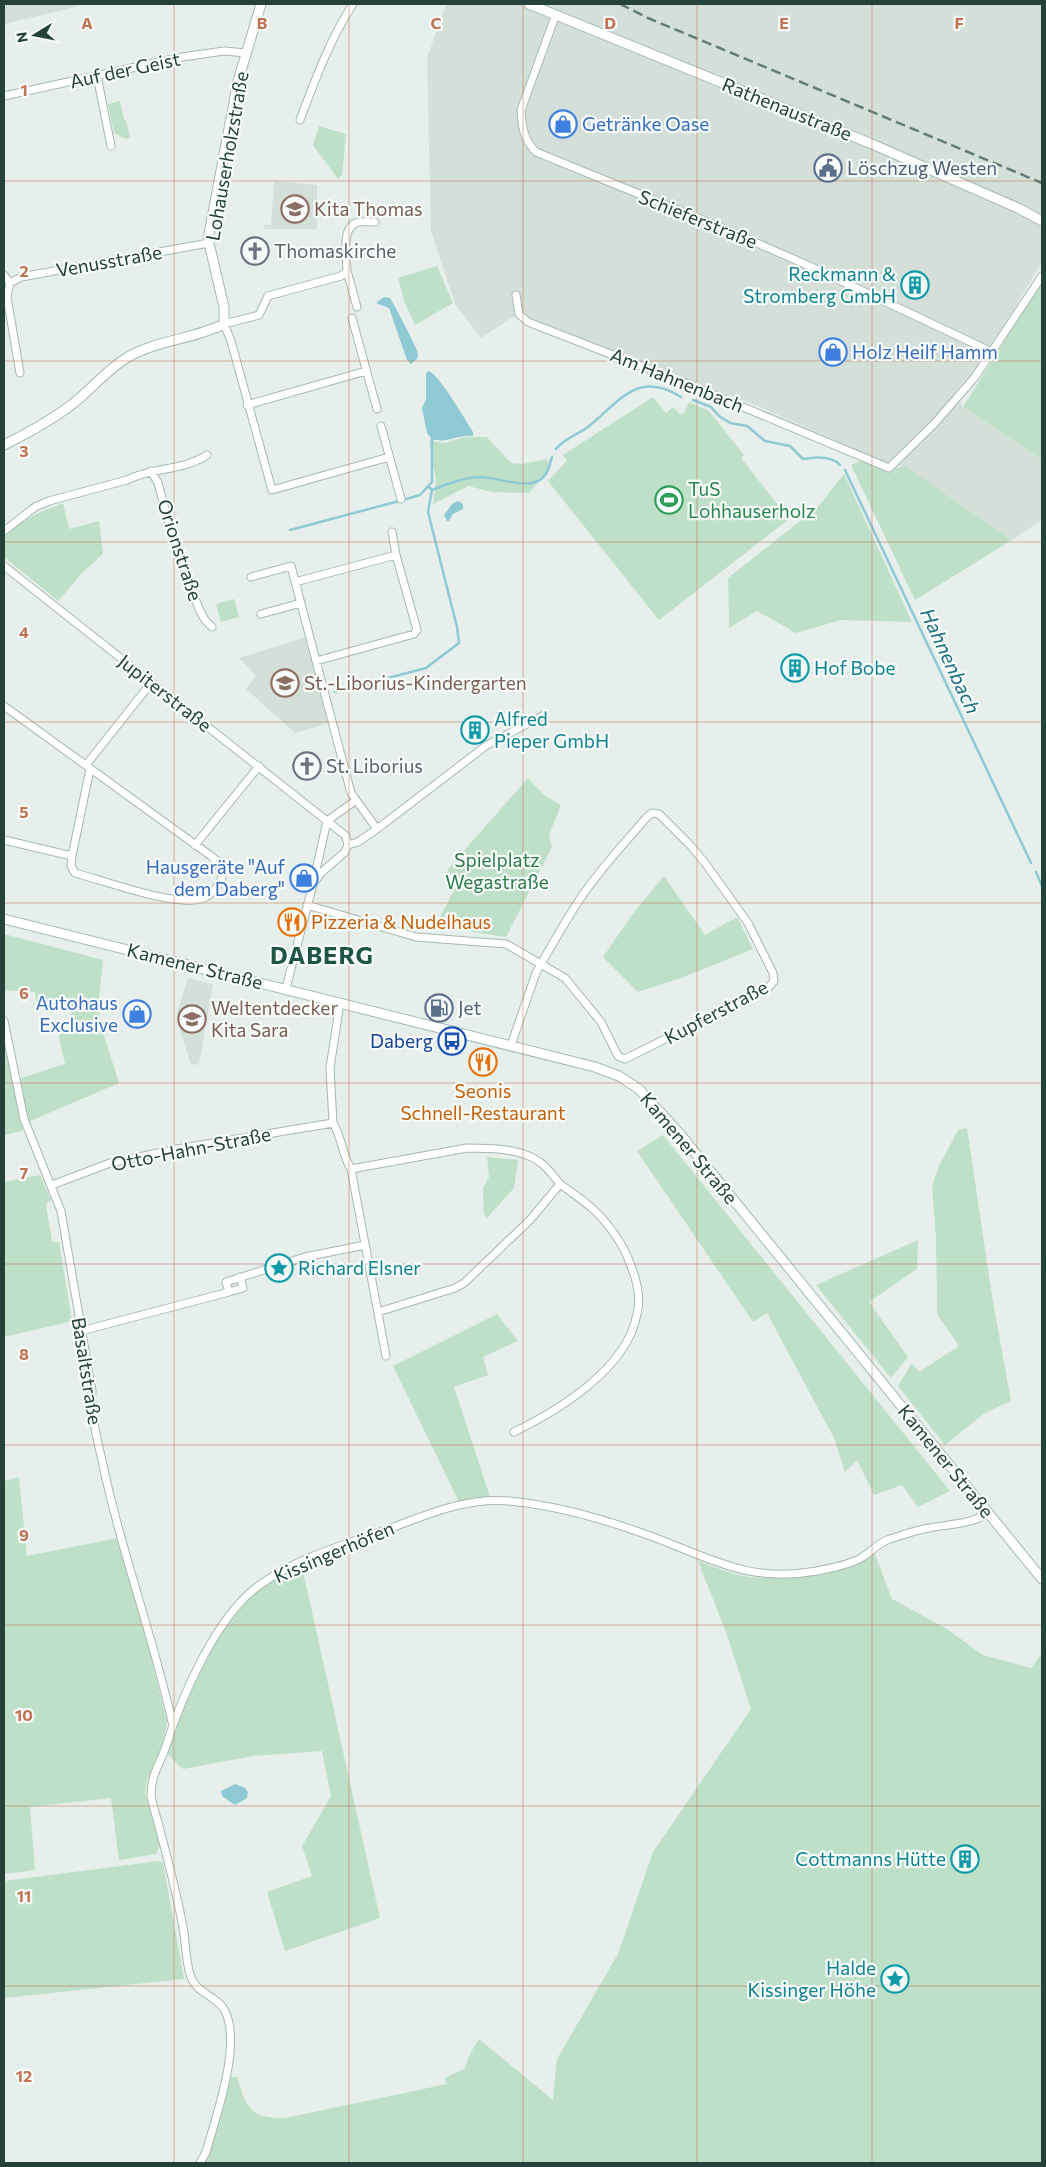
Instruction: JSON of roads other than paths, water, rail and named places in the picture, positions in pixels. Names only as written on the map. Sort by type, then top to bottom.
[{"type":"main road","name":"Lohauserholzstraße","points":[[224,324],[224,307],[209,243],[238,81],[261,4]]},
{"type":"main road","name":"Rathenaustraße","points":[[529,4],[872,144],[1020,209],[1042,221]]},
{"type":"main road","points":[[4,445],[37,427],[75,402],[116,365],[128,357],[143,350],[224,324]]},
{"type":"main road","name":"Kamener Straße","points":[[4,919],[511,1045],[595,1067],[619,1076],[639,1089],[680,1134],[1042,1579]]},
{"type":"street","points":[[300,120],[319,70],[353,4]]},
{"type":"street","name":"Schieferstraße","points":[[556,14],[521,110],[525,138],[536,152],[732,232],[816,269],[992,352]]},
{"type":"street","name":"Auf der Geist","points":[[4,96],[182,57],[224,51],[246,52]]},
{"type":"street","points":[[97,76],[111,146]]},
{"type":"street","points":[[357,307],[347,271],[346,239],[351,226],[358,222],[375,222]]},
{"type":"street","name":"Venusstraße","points":[[10,282],[20,277],[209,243]]},
{"type":"street","points":[[347,271],[341,276],[268,296],[260,315],[224,324],[231,341],[247,405],[272,490],[389,457]]},
{"type":"street","points":[[4,275],[10,282],[7,297],[20,373]]},
{"type":"street","points":[[992,352],[1042,276]]},
{"type":"street","name":"Am Hahnenbach","points":[[516,294],[519,314],[528,322],[856,452],[886,467],[892,466],[958,398],[992,352]]},
{"type":"street","points":[[352,318],[377,410]]},
{"type":"street","points":[[4,331],[12,329]]},
{"type":"street","points":[[247,405],[366,371]]},
{"type":"street","points":[[381,426],[401,499]]},
{"type":"street","points":[[4,531],[34,508],[49,501],[127,480],[151,471],[159,471],[198,461],[207,455]]},
{"type":"street","name":"Orionstraße","points":[[151,471],[158,483],[173,538],[199,609],[205,620],[212,627]]},
{"type":"street","points":[[316,661],[414,634],[416,630],[396,555],[392,532]]},
{"type":"street","points":[[295,582],[396,555]]},
{"type":"street","name":"Jupiterstraße","points":[[4,566],[346,836],[348,845]]},
{"type":"street","points":[[251,577],[291,566],[351,793],[377,829]]},
{"type":"street","points":[[261,614],[301,603]]},
{"type":"street","points":[[4,706],[88,767],[195,844],[218,862],[222,878],[205,898],[186,901],[168,898],[75,873],[71,866],[88,767],[151,683]]},
{"type":"street","points":[[313,884],[322,872],[345,852],[348,845],[358,842],[377,829],[487,745],[544,715]]},
{"type":"street","points":[[195,844],[259,766]]},
{"type":"street","points":[[286,988],[327,821],[355,801]]},
{"type":"street","name":"Kupferstraße","points":[[652,813],[659,814],[664,818],[705,863],[748,923],[773,973],[774,981],[768,988],[629,1057],[621,1058],[618,1056],[601,1022],[585,1002],[565,978],[542,963],[581,898],[608,863],[652,813]]},
{"type":"street","points":[[4,840],[72,856]]},
{"type":"street","points":[[307,905],[416,937],[506,944],[542,963],[536,973],[511,1045]]},
{"type":"street","points":[[340,1003],[330,1068],[333,1123],[337,1130],[344,1159],[351,1169],[386,1356]]},
{"type":"street","name":"Basaltstraße","points":[[4,1021],[24,1119],[61,1211],[92,1391],[91,1406],[107,1482],[172,1722]]},
{"type":"street","name":"Otto-Hahn-Straße","points":[[52,1185],[120,1161],[177,1149],[333,1123]]},
{"type":"street","points":[[351,1169],[467,1148],[485,1148],[521,1154],[540,1162],[560,1184],[594,1210],[621,1243],[636,1278],[638,1314],[631,1334],[621,1350],[588,1386],[565,1404],[514,1432]]},
{"type":"street","points":[[378,1312],[455,1288],[464,1283],[530,1220],[560,1184]]},
{"type":"street","points":[[229,1292],[226,1282],[240,1277],[305,1257],[365,1245]]},
{"type":"street","points":[[82,1330],[243,1288],[240,1277]]},
{"type":"street","name":"Kissingerhöfen","points":[[200,2163],[206,2152],[229,2066],[231,2046],[229,2022],[220,2004],[198,1989],[192,1982],[183,1923],[151,1797],[151,1779],[164,1752],[172,1722],[182,1699],[219,1632],[236,1607],[258,1586],[315,1556],[460,1504],[479,1501],[509,1501],[579,1514],[644,1533],[736,1569],[776,1575],[816,1571],[858,1560],[886,1540],[920,1529],[973,1521],[988,1513]]},
{"type":"water","points":[[384,297],[390,298],[416,347],[417,359],[411,364],[407,360],[389,308],[376,303]]},
{"type":"water","points":[[429,371],[440,381],[453,399],[473,432],[473,436],[437,440],[432,439],[427,433],[422,408],[426,399],[426,373]]},
{"type":"water","points":[[458,501],[463,504],[463,509],[453,514],[449,521],[447,521],[444,515],[452,504]]},
{"type":"water","points":[[235,1784],[245,1788],[248,1792],[247,1798],[235,1805],[222,1796],[221,1791]]},
{"type":"waterway","name":"Hahnenbach","points":[[556,449],[567,439],[588,427],[630,392],[653,386],[666,389],[681,397]]},
{"type":"waterway","name":"Hahnenbach","points":[[693,400],[711,407],[719,416],[730,423],[747,426],[765,441],[790,446],[803,459],[827,458],[840,465]]},
{"type":"waterway","points":[[406,499],[420,495],[432,482],[432,439]]},
{"type":"waterway","name":"Hahnenbach","points":[[432,490],[456,481],[475,477],[524,484],[532,483],[540,480],[545,475],[552,457]]},
{"type":"waterway","name":"Hahnenbach","points":[[845,470],[1031,863]]},
{"type":"waterway","points":[[335,692],[426,668],[459,643],[457,627],[428,512],[432,490],[429,487]]},
{"type":"waterway","points":[[290,530],[399,501]]},
{"type":"waterway","name":"Hahnenbach","points":[[1036,872],[1042,886]]},
{"type":"railway","points":[[620,4],[648,18],[1042,183]]},
{"type":"place","name":"Getränke Oase","points":[[563,124]]},
{"type":"place","name":"Löschzug Westen","points":[[828,168]]},
{"type":"place","name":"Kita Thomas","points":[[295,209]]},
{"type":"place","name":"Thomaskirche","points":[[255,251]]},
{"type":"place","name":"Reckmann & Stromberg GmbH","points":[[915,285]]},
{"type":"place","name":"Holz Heilf Hamm","points":[[833,352]]},
{"type":"place","name":"TuS Lohhauserholz","points":[[669,500]]},
{"type":"place","name":"Hof Bobe","points":[[795,668]]},
{"type":"place","name":"St.-Liborius-Kindergarten","points":[[285,683]]},
{"type":"place","name":"Alfred Pieper GmbH","points":[[475,730]]},
{"type":"place","name":"St. Liborius","points":[[307,766]]},
{"type":"place","name":"Hausgeräte \"Auf dem Daberg\"","points":[[304,878]]},
{"type":"place","name":"Pizzeria & Nudelhaus","points":[[292,922]]},
{"type":"place","name":"Jet","points":[[439,1008]]},
{"type":"place","name":"Autohaus Exclusive","points":[[137,1014]]},
{"type":"place","name":"Weltentdecker Kita Sara","points":[[192,1019]]},
{"type":"place","name":"Daberg","points":[[452,1041]]},
{"type":"place","name":"Seonis Schnell-Restaurant","points":[[483,1062]]},
{"type":"place","name":"Richard Elsner","points":[[279,1268]]},
{"type":"place","name":"Cottmanns Hütte","points":[[965,1859]]},
{"type":"place","name":"Halde Kissinger Höhe","points":[[895,1979]]},
{"type":"district","name":"DABERG","points":[[322,956]]},
{"type":"park label","name":"Spielplatz Wegastraße","points":[[497,871]]}]
